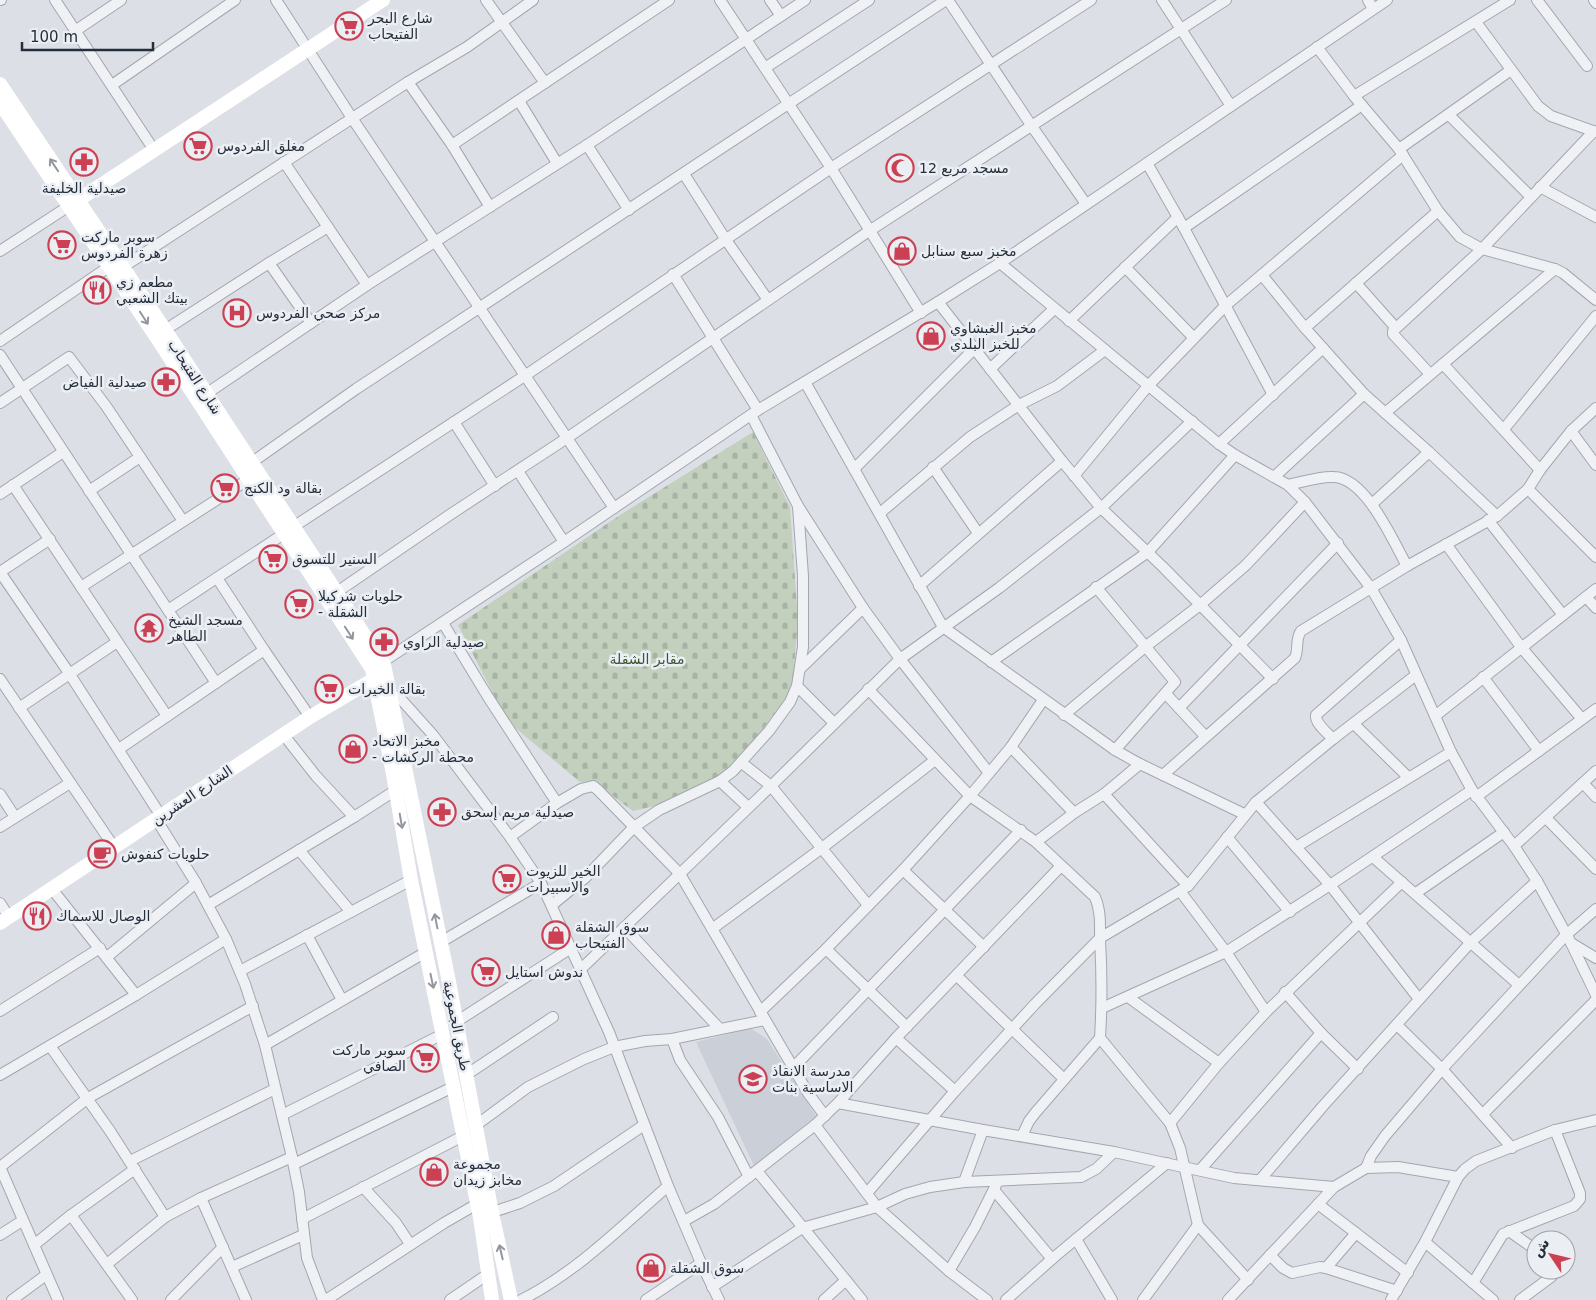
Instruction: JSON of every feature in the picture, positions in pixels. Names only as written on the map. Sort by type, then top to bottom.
[{"type":"main road","points":[[74,202],[382,0]]},
{"type":"main road","name":"شارع الفتيحاب","points":[[0,84],[249,479],[337,592],[379,671]]},
{"type":"main road","name":"شارع الفتيحاب","points":[[0,103],[74,202]]},
{"type":"main road","name":"شارع الفتيحاب","points":[[116,266],[165,330],[251,463],[289,530],[379,671]]},
{"type":"main road","points":[[379,671],[396,754]]},
{"type":"main road","name":"الشارع العشرين","points":[[4,920],[379,671]]},
{"type":"main road","name":"طريق الجموعية","points":[[396,754],[396,790],[411,880],[463,1136],[483,1211],[511,1300]]},
{"type":"main road","name":"طريق الجموعية","points":[[396,754],[441,942],[475,1126],[492,1300]]},
{"type":"street","points":[[55,0],[154,150]]},
{"type":"street","points":[[75,31],[121,0]]},
{"type":"street","points":[[112,85],[234,0]]},
{"type":"street","points":[[276,0],[352,118],[614,508]]},
{"type":"street","points":[[486,0],[545,83]]},
{"type":"street","points":[[0,340],[408,82],[467,47],[533,0]]},
{"type":"street","points":[[452,145],[669,0]]},
{"type":"street","points":[[720,0],[831,168],[921,313]]},
{"type":"street","points":[[770,0],[781,16]]},
{"type":"street","points":[[206,394],[367,285],[586,145],[805,0]]},
{"type":"street","points":[[766,68],[869,0]]},
{"type":"street","points":[[251,463],[356,389],[947,0],[1086,204]]},
{"type":"street","points":[[168,610],[526,375],[831,168],[1091,0]]},
{"type":"street","points":[[1162,0],[1231,106]]},
{"type":"street","points":[[337,592],[567,438],[869,230],[1226,0]]},
{"type":"street","points":[[379,671],[443,623],[754,413],[921,313],[1000,262],[1318,47],[1371,5],[1387,0]]},
{"type":"street","points":[[1354,96],[1510,0]]},
{"type":"street","points":[[1537,0],[1587,66]]},
{"type":"street","points":[[1594,0],[1596,4]]},
{"type":"street","points":[[1430,374],[1393,334],[1393,330],[1482,249],[1531,196],[1595,132],[1552,116],[1538,106],[1476,22]]},
{"type":"street","points":[[1318,47],[1354,96],[1401,152],[1438,211],[1460,237],[1482,249],[1555,269],[1563,273],[1596,300]]},
{"type":"street","points":[[1074,476],[1148,386],[1225,306],[1401,152],[1511,70]]},
{"type":"street","points":[[408,82],[452,145],[490,207]]},
{"type":"street","points":[[519,101],[557,163]]},
{"type":"street","points":[[1184,228],[1362,105]]},
{"type":"street","points":[[1449,115],[1531,196]]},
{"type":"street","points":[[586,145],[629,210]]},
{"type":"street","points":[[284,162],[367,285]]},
{"type":"street","points":[[1147,163],[1273,394]]},
{"type":"street","points":[[684,174],[726,240],[768,300]]},
{"type":"street","points":[[1540,187],[1596,217]]},
{"type":"street","points":[[0,251],[74,202]]},
{"type":"street","points":[[1306,328],[1438,211]]},
{"type":"street","points":[[1070,321],[1178,217]]},
{"type":"street","points":[[165,330],[328,227]]},
{"type":"street","points":[[1000,262],[1054,309],[1219,444],[1288,485],[1305,502],[1371,588],[1401,640],[1451,752],[1474,793],[1514,846],[1536,881],[1596,995]]},
{"type":"street","points":[[269,263],[311,323]]},
{"type":"street","points":[[1125,267],[1193,338]]},
{"type":"street","points":[[1384,413],[1555,269]]},
{"type":"street","points":[[673,274],[712,337],[754,413],[798,506],[863,608],[900,659],[990,773]]},
{"type":"street","points":[[1262,275],[1364,394],[1429,452],[1492,518],[1563,615]]},
{"type":"street","points":[[1356,283],[1396,328]]},
{"type":"street","points":[[938,302],[1062,462],[1101,508],[1148,552],[1273,679]]},
{"type":"street","points":[[990,370],[1054,309]]},
{"type":"street","points":[[1504,429],[1596,316]]},
{"type":"street","points":[[1219,444],[1323,348]]},
{"type":"street","points":[[854,469],[974,349]]},
{"type":"street","points":[[880,513],[970,436],[1019,405],[1058,386],[1105,350]]},
{"type":"street","points":[[0,356],[216,683]]},
{"type":"street","points":[[0,403],[68,357],[106,406],[183,521]]},
{"type":"street","points":[[1443,364],[1540,470]]},
{"type":"street","points":[[805,382],[943,627],[1114,750],[1244,814]]},
{"type":"street","points":[[1274,478],[1364,394]]},
{"type":"street","points":[[1164,775],[1205,736],[1295,658],[1301,631],[1492,518],[1528,489],[1540,470],[1571,431],[1596,408]]},
{"type":"street","points":[[454,422],[495,486]]},
{"type":"street","points":[[581,969],[900,659],[998,588],[1101,508],[1192,422]]},
{"type":"street","points":[[1571,431],[1596,465]]},
{"type":"street","points":[[0,494],[63,452]]},
{"type":"street","points":[[1372,504],[1429,452]]},
{"type":"street","points":[[991,662],[1096,586],[1148,552],[1236,455]]},
{"type":"street","points":[[89,491],[140,457]]},
{"type":"street","points":[[919,586],[1062,462]]},
{"type":"street","points":[[933,468],[978,533]]},
{"type":"street","points":[[518,471],[564,542]]},
{"type":"street","points":[[1288,485],[1321,478],[1340,478],[1354,484],[1372,504],[1408,566]]},
{"type":"street","points":[[81,587],[249,479]]},
{"type":"street","points":[[14,485],[167,716]]},
{"type":"street","points":[[1528,489],[1596,557]]},
{"type":"street","points":[[1064,715],[1144,647],[1200,605],[1246,565],[1305,502]]},
{"type":"street","points":[[552,905],[585,878],[634,827],[659,810],[720,781],[742,763],[775,724],[790,702],[797,686],[803,647],[803,576],[798,506]]},
{"type":"street","points":[[50,540],[0,572],[119,749],[226,939],[253,1006],[265,1045],[293,1161],[307,1258],[324,1300],[460,1212],[483,1211],[520,1202],[554,1186],[644,1125]]},
{"type":"street","points":[[1179,708],[1241,646],[1338,543]]},
{"type":"street","points":[[1446,544],[1521,647],[1582,719]]},
{"type":"street","points":[[217,578],[310,717]]},
{"type":"street","points":[[1096,586],[1144,647],[1174,680],[1173,685],[1166,694],[1114,750]]},
{"type":"street","points":[[1435,716],[1596,589]]},
{"type":"street","points":[[1586,596],[1596,608]]},
{"type":"street","points":[[800,669],[863,608]]},
{"type":"street","points":[[443,623],[556,803]]},
{"type":"street","points":[[1333,739],[1317,722],[1316,715],[1401,640]]},
{"type":"street","points":[[19,708],[117,642]]},
{"type":"street","points":[[119,749],[264,650]]},
{"type":"street","points":[[867,1193],[955,1091],[1100,938],[1184,888],[1256,802],[1333,739],[1416,676]]},
{"type":"street","points":[[1483,677],[1539,751]]},
{"type":"street","points":[[0,679],[114,847]]},
{"type":"street","points":[[797,686],[834,723]]},
{"type":"street","points":[[868,689],[970,796],[1036,842],[1095,897],[1099,909],[1102,1008],[1100,1038],[1033,1116],[1022,1136]]},
{"type":"street","points":[[1166,694],[1205,736]]},
{"type":"street","points":[[384,697],[399,697],[433,735],[510,837],[541,884],[581,969],[614,1047],[668,1186],[719,1300]]},
{"type":"street","points":[[475,1126],[528,1087],[584,1059],[614,1047],[644,1041],[672,1039],[762,1016],[970,796],[1011,747],[1043,700]]},
{"type":"street","points":[[1102,1008],[1226,952],[1539,751],[1596,709]]},
{"type":"street","points":[[1354,724],[1408,777]]},
{"type":"street","points":[[284,734],[316,776],[354,817]]},
{"type":"street","points":[[1011,747],[1074,813]]},
{"type":"street","points":[[1296,847],[1451,752]]},
{"type":"street","points":[[712,928],[822,848],[935,760]]},
{"type":"street","points":[[742,763],[771,786],[868,905]]},
{"type":"street","points":[[1036,842],[1074,813],[1104,794],[1140,764]]},
{"type":"street","points":[[1514,846],[1596,771]]},
{"type":"street","points":[[720,781],[748,808]]},
{"type":"street","points":[[0,827],[70,782]]},
{"type":"street","points":[[1583,783],[1596,797]]},
{"type":"street","points":[[510,837],[556,803],[581,789],[593,786],[680,874],[808,1093],[825,1116]]},
{"type":"street","points":[[208,905],[396,790]]},
{"type":"street","points":[[0,794],[15,817]]},
{"type":"street","points":[[1104,794],[1184,888],[1266,1012]]},
{"type":"street","points":[[1256,802],[1330,885],[1419,1000]]},
{"type":"street","points":[[1546,818],[1596,869]]},
{"type":"street","points":[[794,1068],[1021,830]]},
{"type":"street","points":[[1416,893],[1504,832]]},
{"type":"street","points":[[1227,837],[1290,912]]},
{"type":"street","points":[[299,850],[352,912]]},
{"type":"street","points":[[1373,856],[1519,985]]},
{"type":"street","points":[[684,1221],[705,1210],[825,1116],[896,1038],[1061,866]]},
{"type":"street","points":[[902,870],[984,947]]},
{"type":"street","points":[[240,971],[411,880]]},
{"type":"street","points":[[1260,1180],[1323,1106],[1472,942],[1536,881]]},
{"type":"street","points":[[1170,1123],[1219,1063],[1285,992],[1402,882]]},
{"type":"street","points":[[107,958],[196,883]]},
{"type":"street","points":[[441,942],[541,884]]},
{"type":"street","points":[[52,889],[136,995]]},
{"type":"street","points":[[0,903],[4,920]]},
{"type":"street","points":[[1366,1168],[1385,1136],[1442,1068],[1519,985],[1568,939],[1596,909]]},
{"type":"street","points":[[624,927],[719,1028]]},
{"type":"street","points":[[307,935],[342,1000]]},
{"type":"street","points":[[0,1075],[136,995],[226,939]]},
{"type":"street","points":[[1568,939],[1596,958]]},
{"type":"street","points":[[0,1011],[100,948]]},
{"type":"street","points":[[456,1022],[571,948]]},
{"type":"street","points":[[826,948],[907,1027]]},
{"type":"street","points":[[265,1045],[426,952]]},
{"type":"street","points":[[957,976],[1064,1079]]},
{"type":"street","points":[[1285,992],[1321,1033],[1358,1068]]},
{"type":"street","points":[[1128,997],[1219,1063]]},
{"type":"street","points":[[1483,1114],[1596,1000]]},
{"type":"street","points":[[58,1300],[0,1167],[88,1098],[253,1006]]},
{"type":"street","points":[[466,1075],[553,1017]]},
{"type":"street","points":[[1397,1025],[1442,1068],[1512,1148]]},
{"type":"street","points":[[1200,1170],[1321,1033]]},
{"type":"street","points":[[282,1115],[443,1034]]},
{"type":"street","points":[[896,1038],[955,1091]]},
{"type":"street","points":[[1100,1038],[1170,1123],[1177,1138],[1198,1225],[1248,1280]]},
{"type":"street","points":[[672,1039],[680,1060],[715,1111],[753,1174],[802,1228],[862,1300]]},
{"type":"street","points":[[50,1046],[88,1098],[165,1217]]},
{"type":"street","points":[[107,1264],[165,1217],[201,1198],[293,1161],[453,1087]]},
{"type":"street","points":[[34,1245],[132,1165],[275,1089]]},
{"type":"street","points":[[838,1103],[1114,1152],[1234,1178],[1334,1187]]},
{"type":"street","points":[[1270,1255],[1287,1272],[1292,1273],[1314,1268],[1326,1268],[1394,1295],[1425,1242],[1458,1177],[1465,1169],[1476,1161],[1555,1130],[1596,1120]]},
{"type":"street","points":[[815,1125],[877,1206],[979,1298]]},
{"type":"street","points":[[964,1182],[983,1130]]},
{"type":"street","points":[[1474,1283],[1501,1237],[1509,1231],[1574,1206],[1579,1201],[1580,1192],[1555,1130]]},
{"type":"street","points":[[302,1219],[463,1136]]},
{"type":"street","points":[[712,1287],[802,1228],[877,1206],[905,1194],[930,1187],[964,1182],[996,1185],[1082,1177],[1096,1169],[1114,1152]]},
{"type":"street","points":[[1006,1300],[1167,1163]]},
{"type":"street","points":[[1232,1298],[1334,1187],[1366,1168],[1398,1168],[1458,1177]]},
{"type":"street","points":[[996,1185],[1052,1259]]},
{"type":"street","points":[[949,1271],[996,1185]]},
{"type":"street","points":[[521,1300],[548,1286],[574,1267],[668,1186]]},
{"type":"street","points":[[363,1187],[396,1223],[410,1244]]},
{"type":"street","points":[[201,1198],[246,1300]]},
{"type":"street","points":[[1318,1204],[1408,1273]]},
{"type":"street","points":[[71,1215],[132,1300]]},
{"type":"street","points":[[0,1235],[22,1220]]},
{"type":"street","points":[[1143,1300],[1198,1225]]},
{"type":"street","points":[[1509,1231],[1526,1243]]},
{"type":"street","points":[[1326,1268],[1356,1233]]},
{"type":"street","points":[[232,1267],[303,1234]]},
{"type":"street","points":[[1076,1239],[1112,1300]]},
{"type":"street","points":[[1425,1242],[1494,1300]]},
{"type":"street","points":[[171,1300],[223,1247]]},
{"type":"street","points":[[646,1300],[701,1263]]},
{"type":"street","points":[[450,1300],[488,1274]]},
{"type":"street","points":[[12,1300],[46,1275]]},
{"type":"street","points":[[824,1300],[846,1280]]},
{"type":"street","points":[[1520,1300],[1547,1280]]},
{"type":"shaded area","name":"مدرسة الانقاذ الاساسية بنات","points":[[750,1028],[767,1039],[816,1116],[754,1166],[696,1042]]},
{"type":"green space","name":"مقابر الشقلة","points":[[753,432],[790,507],[798,622],[792,690],[727,776],[676,801],[633,811],[594,782],[580,782],[507,721],[458,625],[620,515]]},
{"type":"place","name":"شارع البحر الفتيحاب","points":[[349,26]]},
{"type":"place","name":"مغلق الفردوس","points":[[198,146]]},
{"type":"place","name":"صيدلية الخليفة","points":[[84,162]]},
{"type":"place","name":"مسجد مربع 12","points":[[900,168]]},
{"type":"place","name":"سوبر ماركت زهرة الفردوس","points":[[62,245]]},
{"type":"place","name":"مخبز سبع سنابل","points":[[902,251]]},
{"type":"place","name":"مطعم زي بيتك الشعبي","points":[[97,290]]},
{"type":"place","name":"مركز صحي الفردوس","points":[[237,313]]},
{"type":"place","name":"مخبز الغبشاوي للخبز البلدي","points":[[931,336]]},
{"type":"place","name":"صيدلية الفياض","points":[[166,382]]},
{"type":"place","name":"بقالة ود الكنج","points":[[225,488]]},
{"type":"place","name":"السنير للتسوق","points":[[273,559]]},
{"type":"place","name":"حلويات شركيلا - الشقلة","points":[[299,604]]},
{"type":"place","name":"مسجد الشيخ الطاهر","points":[[149,628]]},
{"type":"place","name":"صيدلية الراوي","points":[[384,642]]},
{"type":"place","name":"بقالة الخيرات","points":[[329,689]]},
{"type":"place","name":"مخبز الاتحاد - محطة الركشات","points":[[353,749]]},
{"type":"place","name":"صيدلية مريم إسحق","points":[[442,812]]},
{"type":"place","name":"حلويات كنفوش","points":[[102,854]]},
{"type":"place","name":"الخير للزيوت والاسبيرات","points":[[507,879]]},
{"type":"place","name":"الوصال للاسماك","points":[[37,916]]},
{"type":"place","name":"سوق الشقلة الفتيحاب","points":[[556,935]]},
{"type":"place","name":"ندوش استايل","points":[[486,972]]},
{"type":"place","name":"سوبر ماركت الصافي","points":[[425,1058]]},
{"type":"place","name":"مدرسة الانقاذ الاساسية بنات","points":[[753,1079]]},
{"type":"place","name":"مجموعة مخابز زيدان","points":[[434,1172]]},
{"type":"place","name":"سوق الشقلة","points":[[651,1268]]}]
